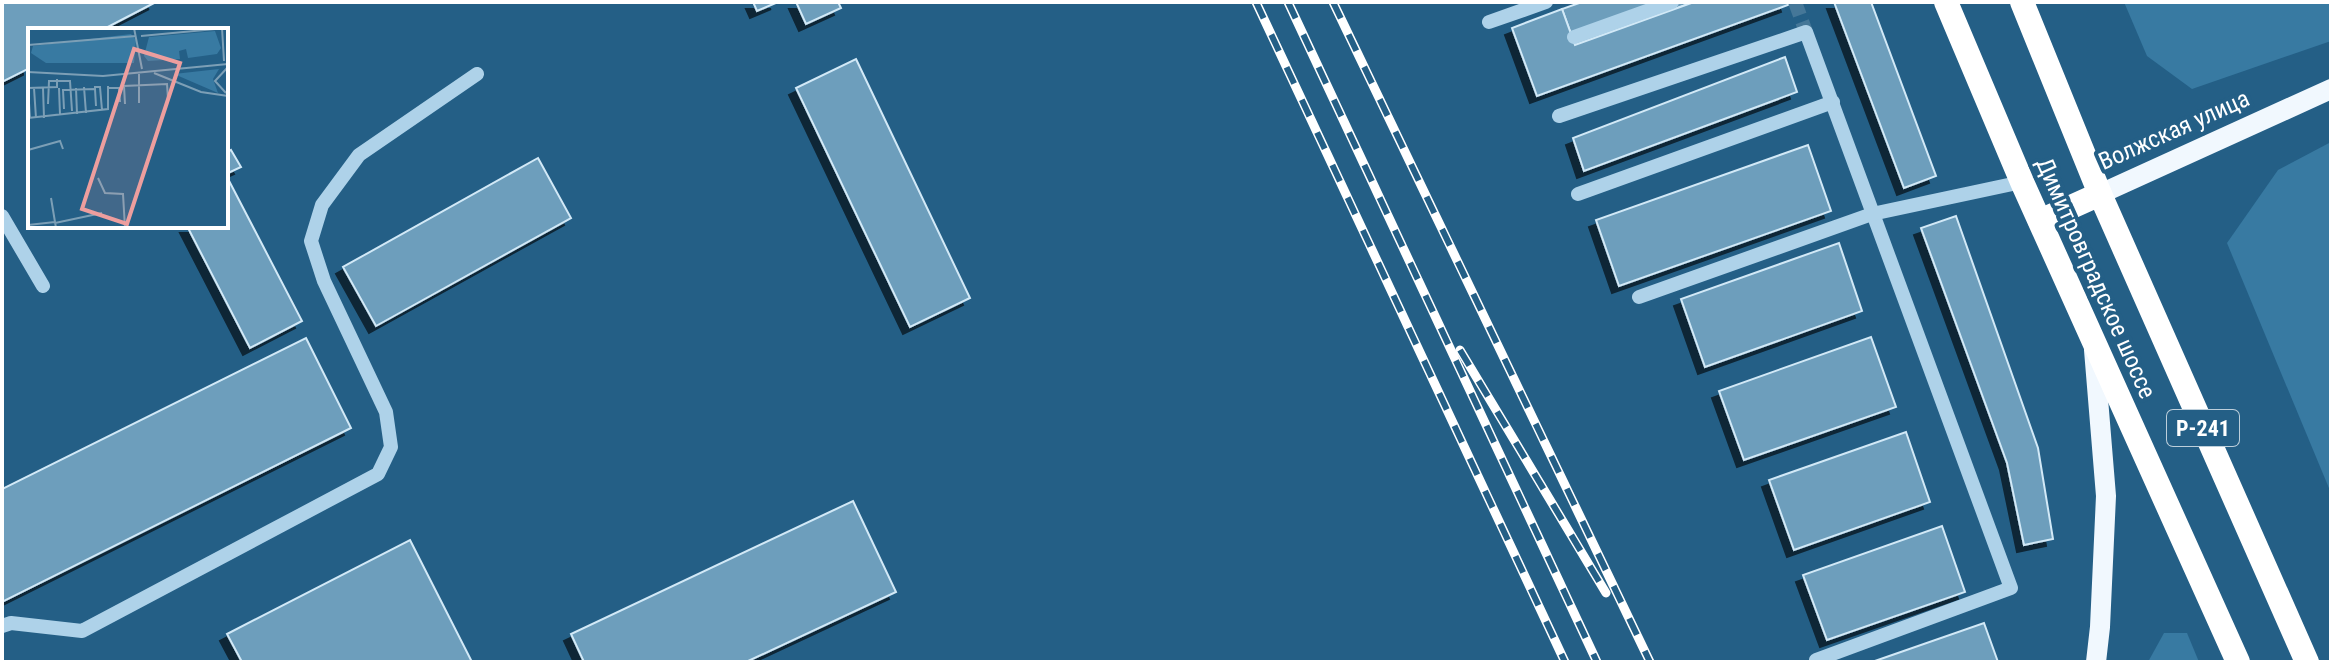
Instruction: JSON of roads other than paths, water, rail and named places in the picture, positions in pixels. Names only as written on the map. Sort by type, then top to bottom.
[{"type":"highway","name":"Димитровградское шоссе","points":[[1946,2],[2022,182],[2238,662]]},
{"type":"highway","name":"Димитровградское шоссе","points":[[2022,2],[2100,194],[2307,662]]},
{"type":"highway","name":"Волжская улица","points":[[2040,221],[2100,194]]},
{"type":"main road","name":"Волжская улица","points":[[2100,194],[2331,89]]},
{"type":"main road","points":[[2094,342],[2106,496],[2096,662]]},
{"type":"lane","points":[[1489,22],[1546,2]]},
{"type":"lane","points":[[1574,37],[1672,2]]},
{"type":"lane","points":[[1559,116],[1806,32],[2011,588],[1816,660]]},
{"type":"lane","points":[[2,626],[11,623],[82,631],[378,474],[391,447],[386,412],[324,281],[311,241],[322,205],[359,155],[477,74]]},
{"type":"lane","points":[[1578,194],[1833,102]]},
{"type":"lane","points":[[1639,297],[1872,214],[2022,182]]},
{"type":"lane","points":[[2,216],[43,286]]},
{"type":"tunnel","points":[[1795,2],[1806,32]]},
{"type":"railway","points":[[1256,2],[1565,662]]},
{"type":"railway","points":[[1288,2],[1597,662]]},
{"type":"railway","points":[[1333,2],[1650,662]]},
{"type":"railway","points":[[1460,350],[1606,593]]}]
